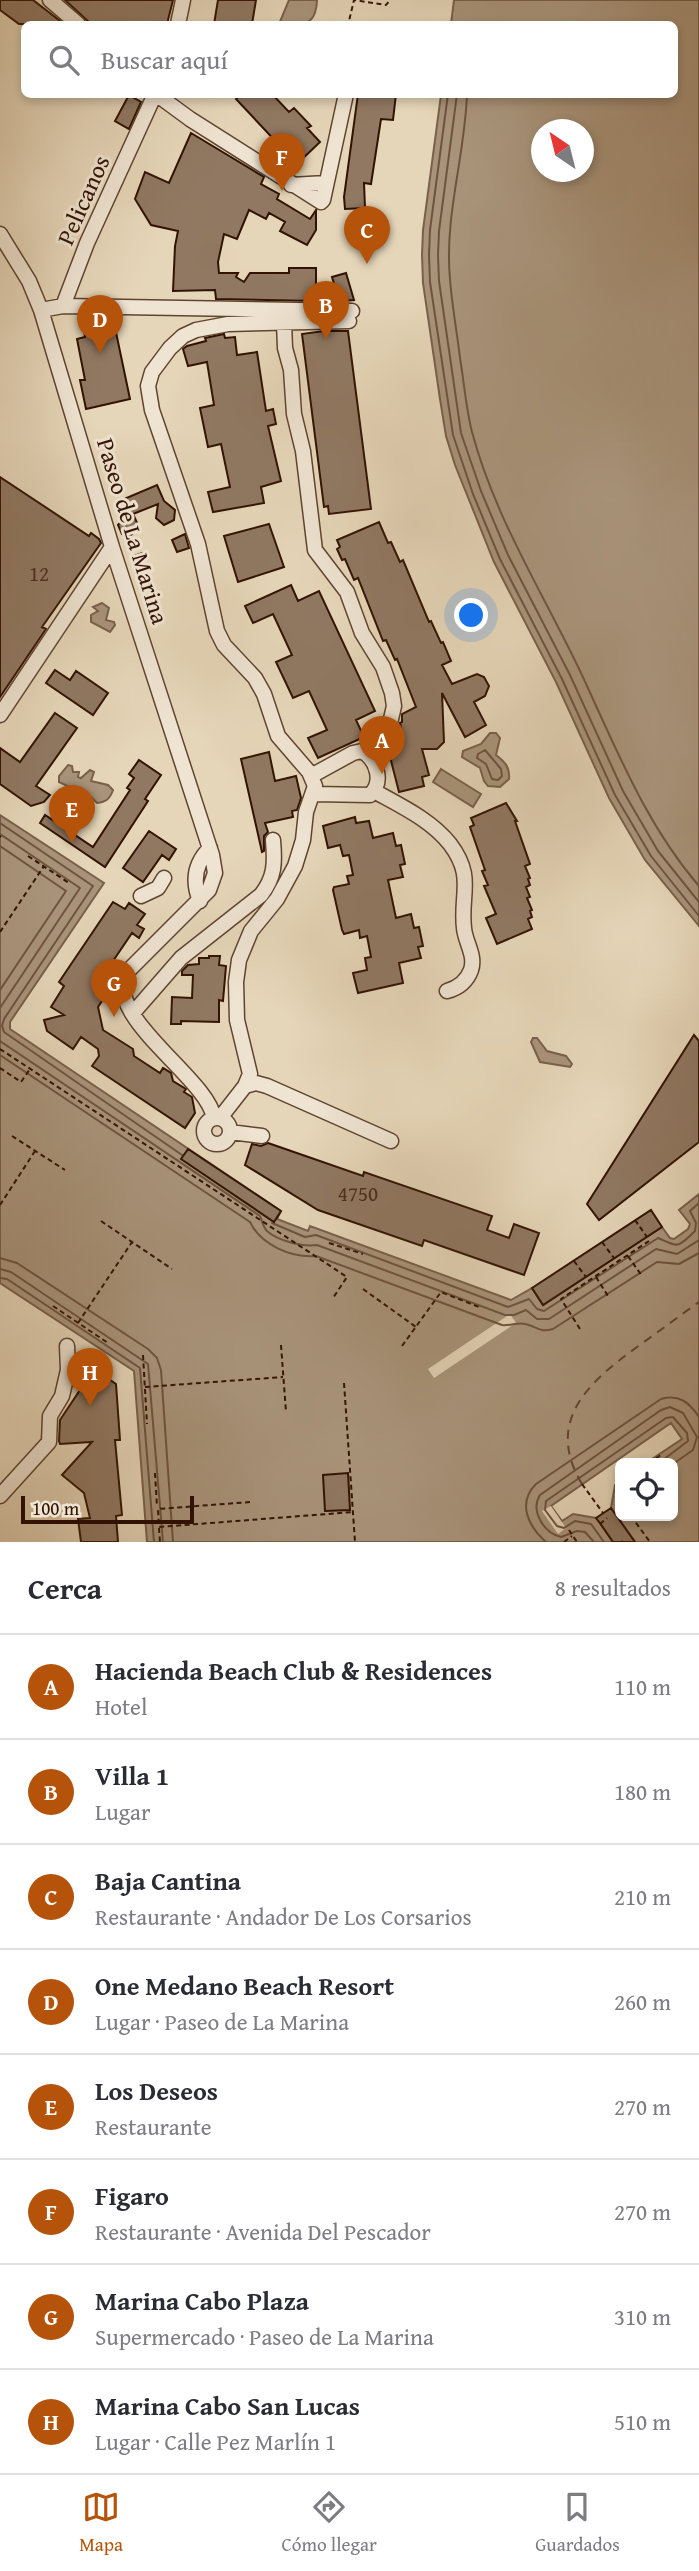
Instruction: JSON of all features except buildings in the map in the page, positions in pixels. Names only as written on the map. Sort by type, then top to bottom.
[{"type":"street","points":[[50,0],[74,21]]},
{"type":"street","points":[[179,21],[183,0]]},
{"type":"street","name":"Pelicanos","points":[[62,306],[87,243],[154,98]]},
{"type":"street","points":[[161,98],[322,202],[345,98]]},
{"type":"street","points":[[292,185],[326,183]]},
{"type":"street","name":"Paseo de La Marina","points":[[0,234],[29,281],[41,310],[214,863],[214,877],[209,890],[126,974],[123,988],[133,1013],[143,1028],[209,1102],[217,1118],[228,1123],[230,1132],[223,1142],[216,1144],[209,1141],[204,1134],[205,1127],[217,1118]]},
{"type":"street","points":[[41,310],[62,306],[351,316],[284,323],[217,325],[183,336],[152,372],[148,391],[198,544],[219,636],[255,678],[264,694],[278,736],[311,776],[315,786],[306,812],[301,849],[286,885],[251,931],[239,960],[236,982],[237,1020],[250,1070],[245,1086],[217,1118]]},
{"type":"street","points":[[284,323],[294,414],[303,451],[316,552],[347,592],[362,633],[383,667],[394,706],[391,719],[364,752],[353,753],[311,776]]},
{"type":"street","points":[[0,715],[113,547]]},
{"type":"street","points":[[314,794],[364,795],[374,791],[377,771],[364,752]]},
{"type":"street","points":[[374,791],[438,831],[453,848],[463,869],[466,884],[464,929],[472,954],[472,966],[462,983],[447,991]]},
{"type":"street","points":[[133,1013],[181,958],[261,895],[270,883],[275,868],[273,841]]},
{"type":"street","points":[[141,895],[158,888],[164,878]]},
{"type":"street","points":[[245,1086],[256,1083],[267,1086],[391,1141]]},
{"type":"street","points":[[230,1132],[262,1136]]},
{"type":"street","points":[[0,1496],[49,1443],[50,1416],[62,1396],[68,1370],[67,1346]]},
{"type":"path","points":[[351,21],[349,17],[354,0],[386,5],[390,0]]},
{"type":"path","points":[[28,856],[69,883]]},
{"type":"path","points":[[0,932],[44,866]]},
{"type":"path","points":[[0,1049],[347,1277],[333,1297]]},
{"type":"path","points":[[0,1068],[21,1082],[30,1069]]},
{"type":"path","points":[[12,1136],[65,1170]]},
{"type":"path","points":[[0,1205],[35,1151]]},
{"type":"path","points":[[635,1220],[647,1237]]},
{"type":"path","points":[[101,1222],[172,1269]]},
{"type":"path","points":[[580,1329],[561,1299],[649,1241]]},
{"type":"path","points":[[78,1323],[132,1242]]},
{"type":"path","points":[[602,1242],[614,1258]]},
{"type":"path","points":[[329,1243],[363,1254]]},
{"type":"path","points":[[628,1255],[642,1276]]},
{"type":"path","points":[[574,1261],[586,1277]]},
{"type":"path","points":[[595,1277],[608,1296]]},
{"type":"path","points":[[363,1289],[416,1327]]},
{"type":"path","points":[[402,1346],[441,1292],[479,1307]]},
{"type":"path","points":[[53,1306],[108,1343]]},
{"type":"path","points":[[281,1345],[286,1412]]},
{"type":"path","points":[[142,1355],[147,1424]]},
{"type":"path","points":[[145,1387],[284,1377]]},
{"type":"path","points":[[344,1383],[355,1542]]},
{"type":"path","points":[[656,1458],[661,1455]]},
{"type":"path","points":[[155,1473],[160,1542]]},
{"type":"path","points":[[582,1484],[603,1513]]},
{"type":"path","points":[[158,1509],[250,1502]]},
{"type":"path","points":[[159,1527],[353,1512]]},
{"type":"path","points":[[600,1524],[607,1518]]},
{"type":"path","points":[[635,1521],[650,1542]]},
{"type":"path","points":[[569,1530],[577,1542]]},
{"type":"path","points":[[564,1542],[573,1536]]},
{"type":"water","points":[[289,0],[317,0],[314,16],[309,21],[280,21]]},
{"type":"water","points":[[454,0],[699,0],[699,926],[645,860],[609,798],[556,682],[494,562],[446,436],[423,283],[422,255],[441,98],[678,98],[678,21],[451,21]]},
{"type":"water","points":[[102,603],[109,608],[106,620],[114,622],[115,625],[110,632],[91,622],[91,615],[98,611],[93,607]]},
{"type":"water","points":[[490,733],[496,733],[500,738],[496,755],[509,771],[509,779],[500,787],[488,786],[480,768],[462,757],[463,751],[481,744]]},
{"type":"water","points":[[68,765],[72,766],[73,772],[79,772],[78,777],[81,778],[90,770],[94,772],[91,781],[108,785],[113,790],[109,798],[97,803],[90,796],[83,802],[84,809],[78,813],[72,812],[67,807],[69,795],[74,789],[59,782],[59,776]]},
{"type":"water","points":[[441,769],[481,794],[473,807],[433,782]]},
{"type":"water","points":[[0,815],[104,883],[10,1022],[10,1029],[281,1211],[277,1219],[308,1231],[310,1226],[511,1300],[532,1288],[543,1305],[662,1227],[670,1238],[674,1239],[688,1229],[690,1224],[679,1210],[699,1194],[699,1542],[635,1542],[620,1521],[678,1521],[678,1458],[654,1458],[682,1439],[671,1423],[620,1458],[615,1458],[615,1462],[551,1506],[562,1521],[573,1514],[596,1518],[613,1542],[147,1542],[134,1371],[0,1283]]},
{"type":"water","points":[[533,1038],[537,1038],[547,1051],[566,1056],[572,1064],[570,1067],[540,1062],[531,1042]]},
{"type":"water","points":[[615,1485],[615,1514],[611,1508]]},
{"type":"pier","points":[[510,1314],[516,1323],[434,1378],[428,1369]]},
{"type":"pier","points":[[551,1506],[566,1528],[558,1534],[542,1511]]},
{"type":"ferry route","points":[[582,1484],[571,1461],[568,1441],[570,1422],[577,1405],[588,1389],[619,1360],[699,1302]]},
{"type":"place","name":"Figaro","points":[[282,191]]},
{"type":"place","name":"Baja Cantina","points":[[367,264]]},
{"type":"place","name":"Villa 1","points":[[326,339]]},
{"type":"place","name":"One Medano Beach Resort","points":[[100,353]]},
{"type":"place","name":"Hacienda Beach Club & Residences","points":[[382,774]]},
{"type":"place","name":"Los Deseos","points":[[72,843]]},
{"type":"place","name":"Marina Cabo Plaza","points":[[114,1017]]},
{"type":"place","name":"Marina Cabo San Lucas","points":[[90,1406]]}]
